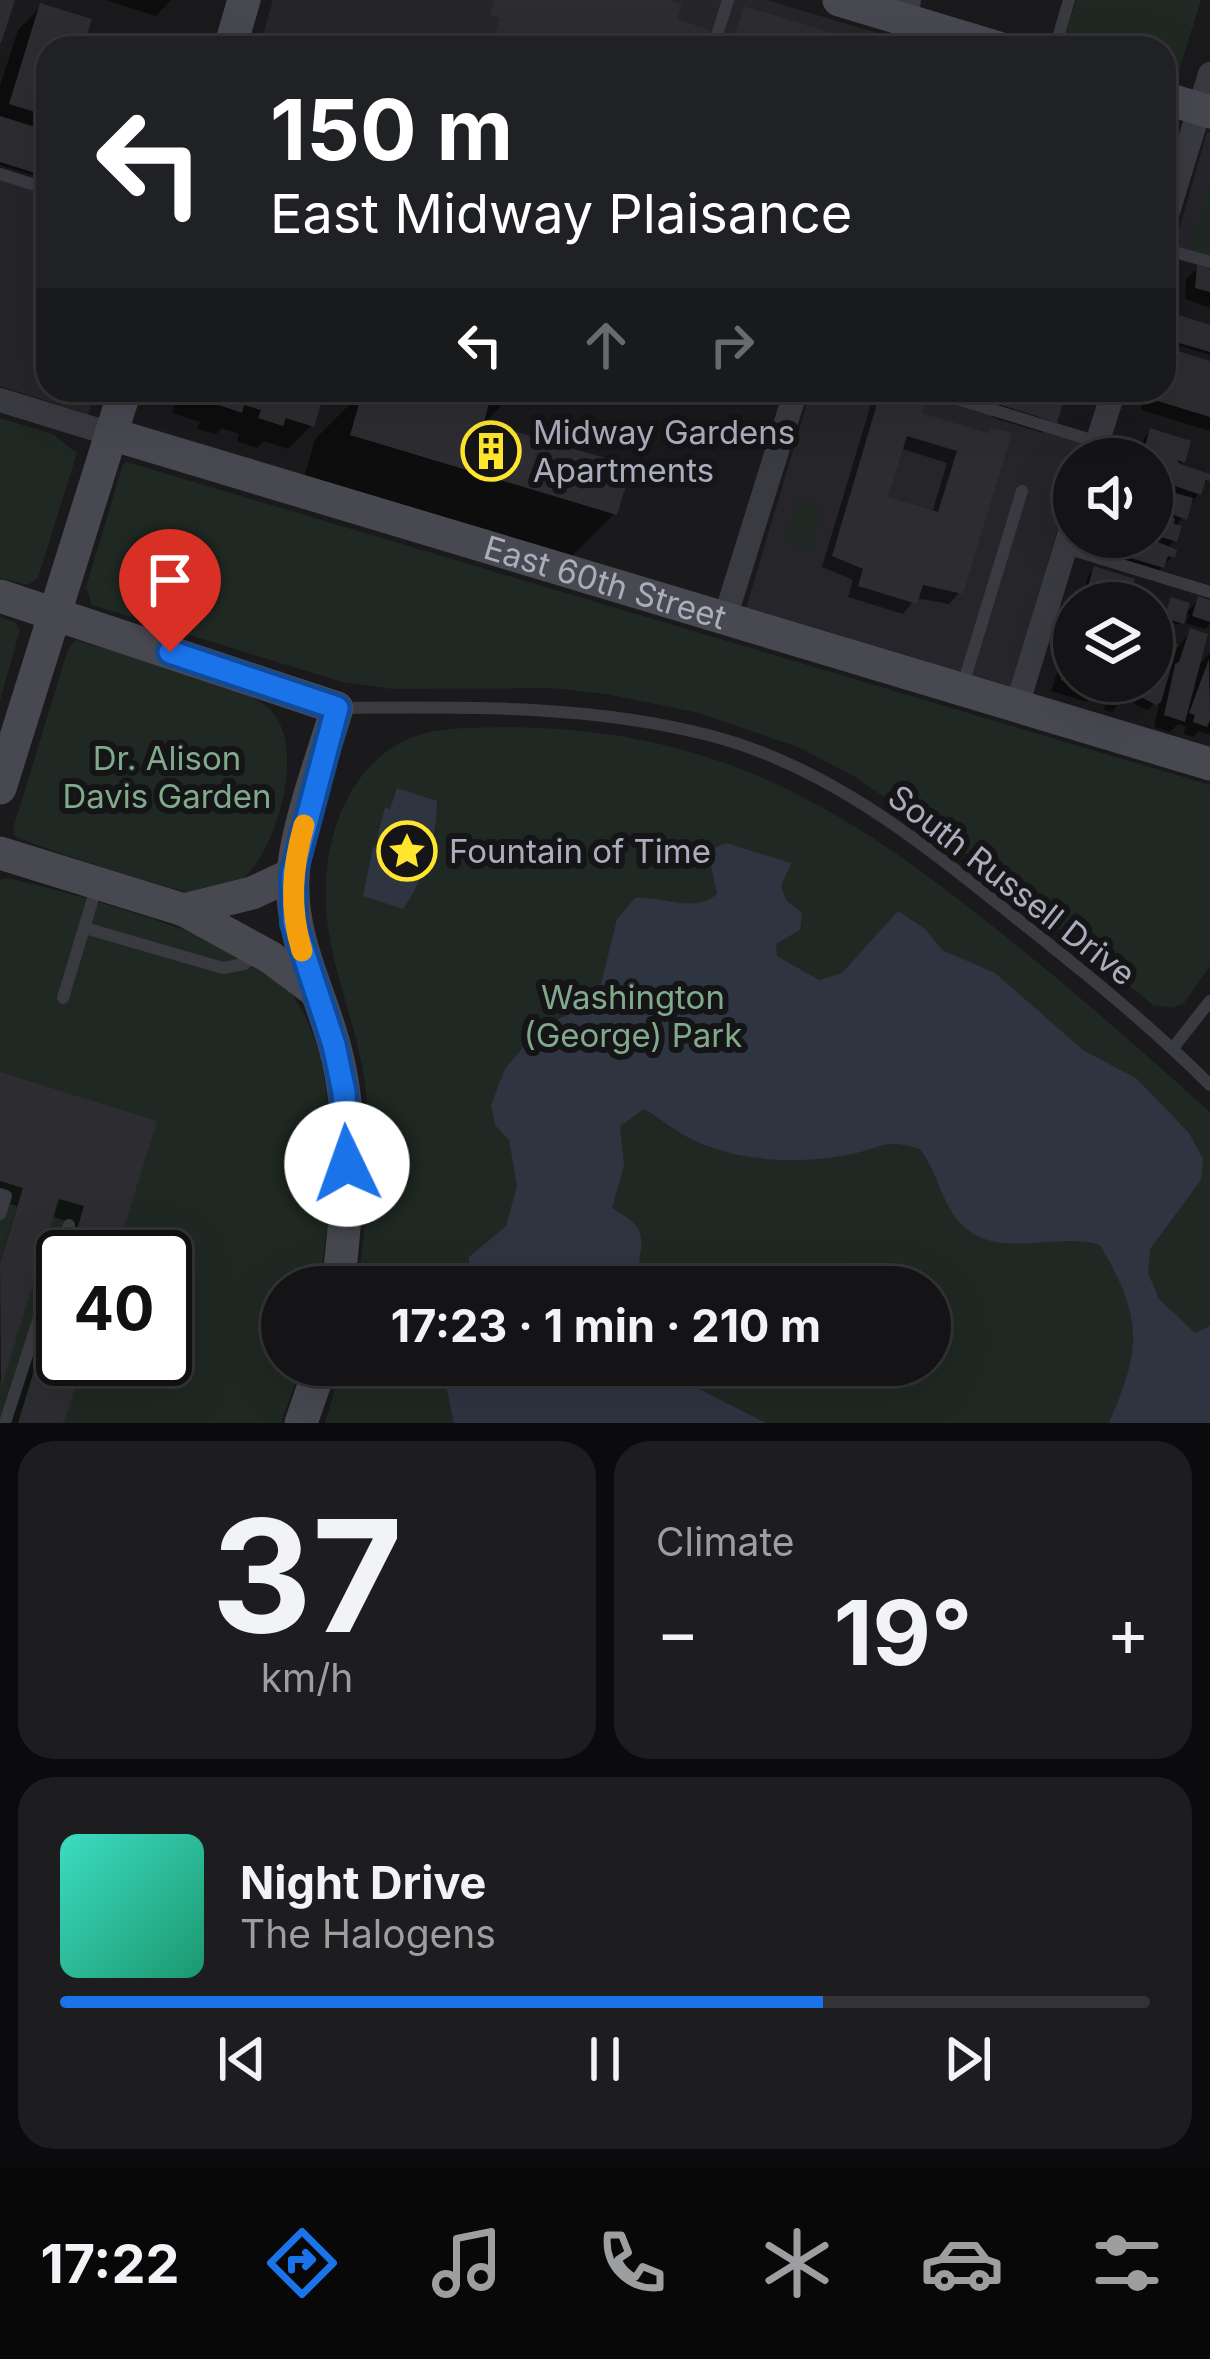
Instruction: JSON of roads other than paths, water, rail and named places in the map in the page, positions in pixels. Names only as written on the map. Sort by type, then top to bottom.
[{"type":"street","points":[[234,36],[244,0]]},
{"type":"street","points":[[839,0],[954,36]]},
{"type":"street","points":[[1176,191],[1205,110],[1210,74]]},
{"type":"street","points":[[1176,102],[1205,110]]},
{"type":"street","name":"East 60th Street","points":[[0,400],[1210,764]]},
{"type":"street","points":[[0,788],[121,402]]},
{"type":"street","points":[[724,618],[792,402]]},
{"type":"street","points":[[1099,438],[1110,402]]},
{"type":"street","points":[[1017,706],[1062,558]]},
{"type":"street","points":[[0,596],[337,708],[293,874],[294,923],[334,1045],[344,1092],[349,1201],[341,1266]]},
{"type":"street","points":[[0,853],[184,910],[260,950],[314,990]]},
{"type":"street","points":[[184,910],[252,893],[293,874]]},
{"type":"street","points":[[302,1423],[314,1386]]},
{"type":"lane","points":[[717,36],[728,0]]},
{"type":"lane","points":[[1059,36],[1070,0]]},
{"type":"lane","points":[[0,174],[36,185]]},
{"type":"lane","points":[[1176,252],[1210,262]]},
{"type":"lane","points":[[965,402],[1062,438]]},
{"type":"lane","points":[[962,689],[1022,491]]},
{"type":"lane","points":[[1098,558],[1210,592]]},
{"type":"lane","name":"South Russell Drive","points":[[337,708],[536,707],[668,725],[761,752],[824,781],[896,824],[1070,960],[1210,1085]]},
{"type":"lane","points":[[63,998],[98,884]]},
{"type":"lane","points":[[85,928],[223,968],[244,964],[260,950]]},
{"type":"lane","points":[[1173,1048],[1210,1000]]},
{"type":"lane","points":[[0,1194],[6,1196],[0,1214]]},
{"type":"lane","points":[[5,1423],[69,1225]]},
{"type":"water","points":[[397,788],[437,801],[428,857],[403,909],[363,896],[373,847],[380,848],[383,840],[377,837],[385,808],[390,809]]},
{"type":"water","points":[[726,843],[791,863],[781,887],[787,901],[802,913],[800,930],[776,944],[777,956],[819,980],[842,973],[898,911],[925,929],[942,950],[995,973],[1083,1050],[1137,1079],[1189,1133],[1203,1159],[1201,1180],[1150,1249],[1148,1273],[1159,1299],[1195,1333],[1210,1326],[1210,1423],[1109,1423],[1128,1373],[1133,1332],[1124,1292],[1100,1245],[1010,1243],[977,1236],[955,1217],[920,1149],[907,1146],[890,1144],[809,1160],[748,1157],[691,1139],[644,1109],[620,1126],[624,1166],[612,1208],[639,1231],[638,1266],[469,1266],[469,1257],[506,1226],[517,1186],[509,1140],[495,1125],[491,1105],[505,1069],[540,1027],[581,1009],[600,988],[617,919],[635,898],[688,904],[717,894],[708,851]]},
{"type":"water","points":[[446,1386],[693,1386],[766,1423],[454,1423]]},
{"type":"place","name":"Midway Gardens Apartments","points":[[491,451]]},
{"type":"place","name":"Fountain of Time","points":[[407,851]]},
{"type":"park label","name":"Dr. Alison Davis Garden","points":[[167,777]]},
{"type":"park label","name":"Washington (George) Park","points":[[633,1016]]}]
